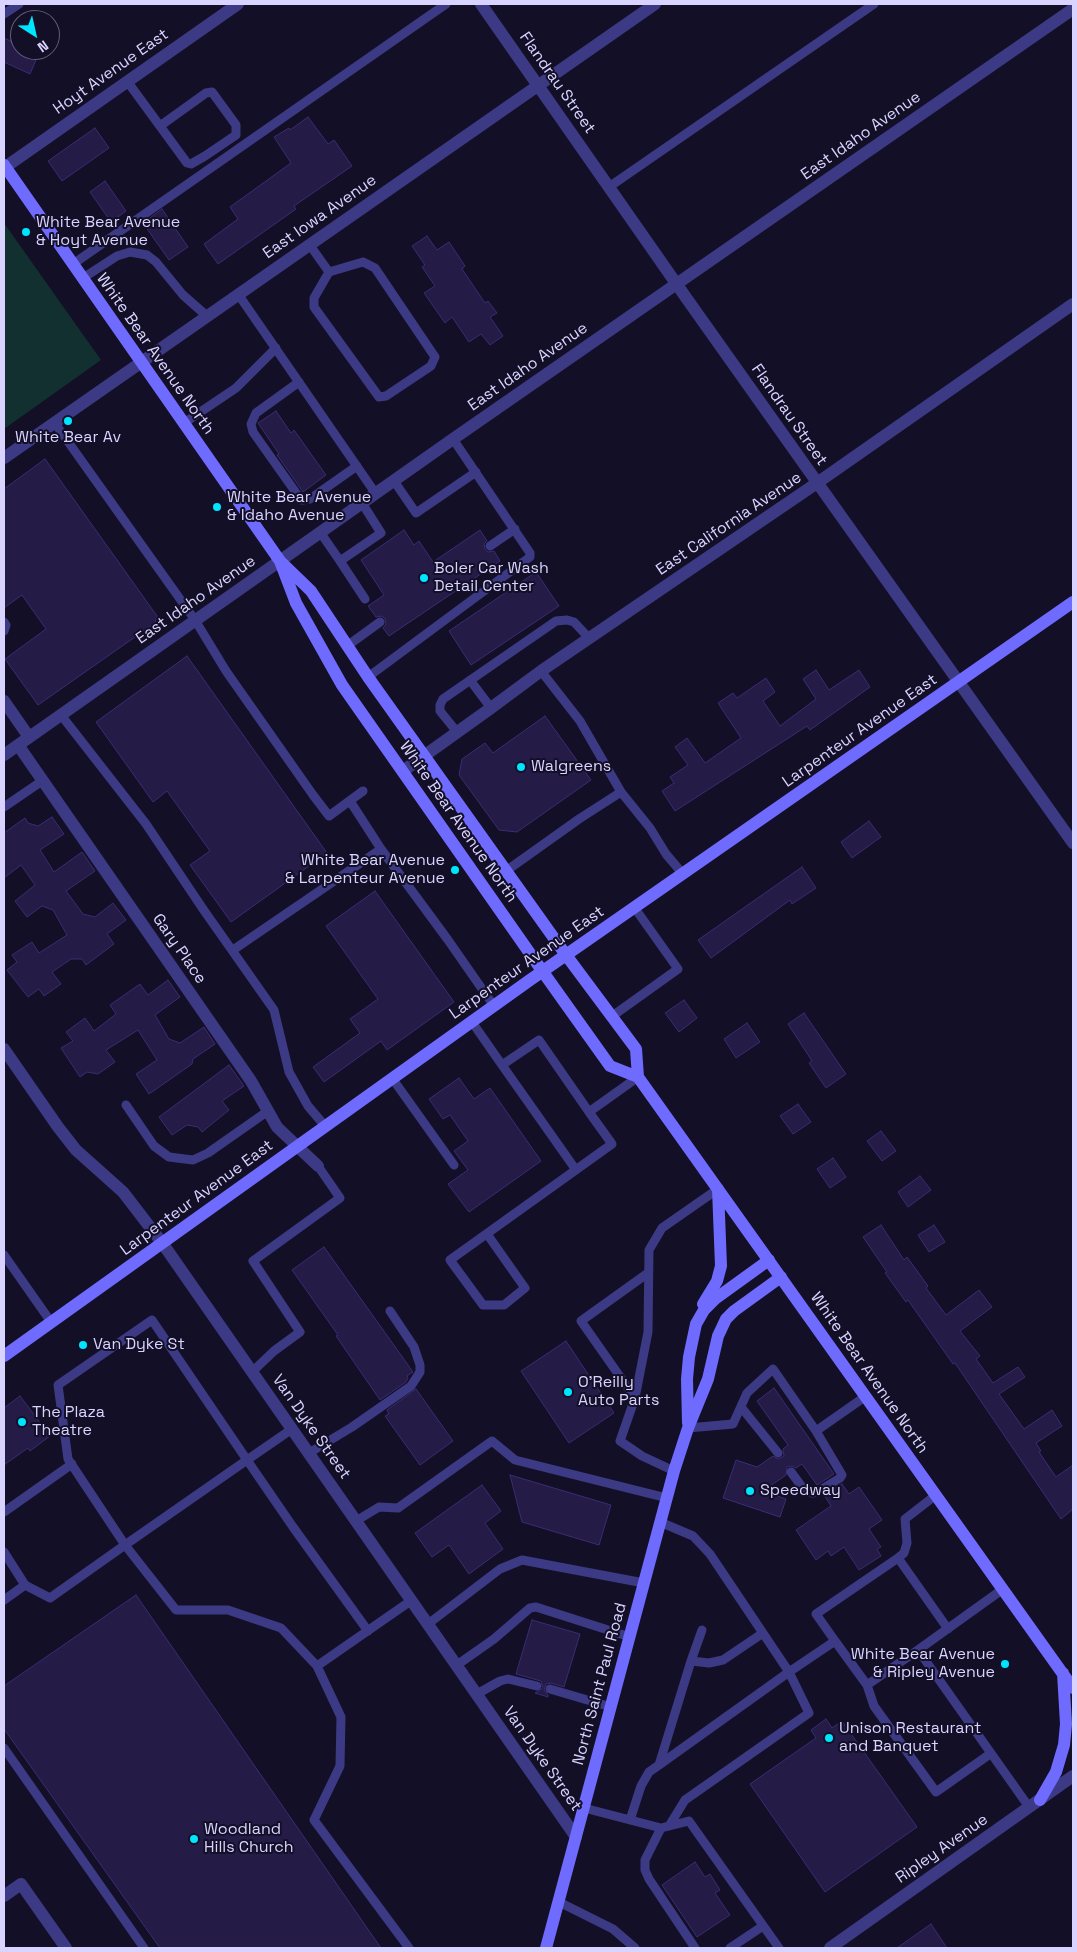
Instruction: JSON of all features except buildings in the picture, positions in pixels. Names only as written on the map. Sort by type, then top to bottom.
[{"type":"main road","name":"White Bear Avenue North","points":[[4,167],[280,561],[311,591],[368,677],[424,756],[566,956],[636,1049],[638,1077],[1073,1688]]},
{"type":"main road","name":"White Bear Avenue North","points":[[280,561],[296,603],[332,668],[352,699],[610,1066],[638,1077]]},
{"type":"main road","name":"Larpenteur Avenue East","points":[[4,1356],[163,1244],[324,1126],[682,873],[1073,602]]},
{"type":"main road","points":[[694,1332],[698,1314],[717,1281],[721,1266],[718,1189]]},
{"type":"main road","name":"North Saint Paul Road","points":[[688,1428],[687,1379],[690,1346],[701,1315],[709,1304],[769,1260]]},
{"type":"main road","name":"North Saint Paul Road","points":[[546,1948],[674,1471],[688,1428],[708,1379],[718,1336],[723,1324],[734,1311],[781,1277]]},
{"type":"main road","points":[[1034,1804],[1056,1772],[1064,1750],[1066,1724],[1063,1673]]},
{"type":"street","name":"Hoyt Avenue East","points":[[4,167],[238,4]]},
{"type":"street","name":"Flandrau Street","points":[[481,4],[817,483],[1073,843]]},
{"type":"street","name":"East Iowa Avenue","points":[[4,458],[656,4]]},
{"type":"street","name":"East Idaho Avenue","points":[[4,756],[320,532],[1073,9]]},
{"type":"street","name":"East California Avenue","points":[[403,771],[541,671],[817,483],[1073,304]]},
{"type":"street","points":[[4,701],[29,738]]},
{"type":"street","name":"Gary Place","points":[[18,745],[251,1081],[278,1127],[318,1166]]},
{"type":"street","name":"Van Dyke Street","points":[[4,1049],[76,1150],[123,1192],[163,1244],[576,1837]]},
{"type":"street","name":"Ripley Avenue","points":[[830,1948],[1073,1776]]},
{"type":"street","points":[[4,1896],[21,1884],[66,1948]]},
{"type":"lane","points":[[4,14],[19,4]]},
{"type":"lane","points":[[72,264],[446,4]]},
{"type":"lane","points":[[609,187],[874,4]]},
{"type":"lane","points":[[127,81],[187,163],[191,164],[206,156],[236,135],[236,124],[212,92],[206,92],[160,126]]},
{"type":"lane","points":[[309,244],[329,272]]},
{"type":"lane","points":[[82,278],[117,256],[130,252],[147,255],[156,262],[183,295],[208,317]]},
{"type":"lane","points":[[363,262],[375,268],[435,356],[431,366],[386,396],[379,397],[314,307],[314,298],[329,272],[363,262]]},
{"type":"lane","points":[[238,294],[376,494]]},
{"type":"lane","points":[[184,424],[236,388],[276,348]]},
{"type":"lane","points":[[299,382],[256,414],[251,424],[253,432],[302,500],[310,499],[357,466]]},
{"type":"lane","points":[[54,422],[195,620],[226,672],[329,816],[363,791]]},
{"type":"lane","points":[[368,677],[530,557],[530,553],[515,529],[454,439]]},
{"type":"lane","points":[[394,481],[416,513],[476,472]]},
{"type":"lane","points":[[340,561],[381,533],[362,503]]},
{"type":"lane","points":[[490,546],[515,529]]},
{"type":"lane","points":[[320,532],[365,599]]},
{"type":"lane","points":[[457,732],[440,711],[443,699],[556,621],[567,620],[574,622],[589,638]]},
{"type":"lane","points":[[4,622],[6,625],[4,631]]},
{"type":"lane","points":[[347,646],[380,622]]},
{"type":"lane","points":[[541,671],[580,721],[621,792],[650,828],[666,854],[682,873]]},
{"type":"lane","points":[[470,680],[491,708]]},
{"type":"lane","points":[[61,715],[146,824],[274,1010],[289,1072],[308,1106],[324,1126]]},
{"type":"lane","points":[[4,807],[42,781]]},
{"type":"lane","points":[[506,871],[621,792]]},
{"type":"lane","points":[[350,801],[381,850],[494,1006]]},
{"type":"lane","points":[[233,950],[381,850]]},
{"type":"lane","points":[[612,1016],[678,968],[634,907]]},
{"type":"lane","points":[[472,1022],[576,1170]]},
{"type":"lane","points":[[487,1234],[525,1288],[504,1305],[483,1305],[450,1260],[612,1144],[538,1040],[502,1065]]},
{"type":"lane","points":[[590,1112],[638,1077]]},
{"type":"lane","points":[[392,1078],[454,1164]]},
{"type":"lane","points":[[126,1106],[154,1146],[169,1157],[193,1160],[208,1153],[268,1111]]},
{"type":"lane","points":[[252,1372],[274,1351],[300,1332],[253,1260],[340,1198],[318,1166]]},
{"type":"lane","points":[[674,1471],[642,1456],[620,1441],[635,1398],[648,1332],[648,1250],[662,1228],[718,1189]]},
{"type":"lane","points":[[4,1254],[51,1322]]},
{"type":"lane","points":[[635,1398],[581,1321],[648,1273]]},
{"type":"lane","points":[[309,1453],[352,1428],[411,1386],[420,1372],[420,1365],[414,1347],[390,1311]]},
{"type":"lane","points":[[368,1631],[247,1460],[152,1320],[58,1385],[68,1458],[125,1545],[176,1610],[228,1610],[281,1628],[317,1666],[341,1717],[340,1766],[314,1820],[409,1948]]},
{"type":"lane","points":[[688,1428],[733,1424],[747,1393],[773,1369],[816,1431],[842,1474],[840,1478],[825,1488],[812,1493],[805,1491],[791,1472]]},
{"type":"lane","points":[[816,1431],[866,1396]]},
{"type":"lane","points":[[741,1407],[778,1453]]},
{"type":"lane","points":[[4,1552],[25,1585],[50,1598],[292,1429]]},
{"type":"lane","points":[[356,1521],[379,1507],[398,1508],[492,1440],[515,1460],[667,1498]]},
{"type":"lane","points":[[4,1512],[72,1464]]},
{"type":"lane","points":[[936,1495],[905,1519],[907,1543],[904,1553],[816,1614],[867,1685],[874,1706],[936,1792],[990,1754]]},
{"type":"lane","points":[[660,1522],[694,1536],[710,1554],[789,1672],[809,1713],[685,1800],[665,1827],[646,1860],[645,1870],[649,1879],[695,1948]]},
{"type":"lane","points":[[898,1558],[948,1629]]},
{"type":"lane","points":[[428,1624],[500,1569],[522,1560],[644,1583]]},
{"type":"lane","points":[[4,1600],[25,1585]]},
{"type":"lane","points":[[867,1685],[1003,1589]]},
{"type":"lane","points":[[317,1666],[412,1600]]},
{"type":"lane","points":[[456,1665],[494,1639],[530,1608],[536,1607],[630,1637]]},
{"type":"lane","points":[[659,1765],[702,1630]]},
{"type":"lane","points":[[691,1661],[709,1662],[723,1660],[763,1633]]},
{"type":"lane","points":[[630,1820],[641,1786],[649,1772],[835,1641]]},
{"type":"lane","points":[[918,1650],[990,1754],[1034,1804]]},
{"type":"lane","points":[[477,1694],[500,1681],[508,1679],[537,1686]]},
{"type":"lane","points":[[550,1690],[611,1707]]},
{"type":"lane","points":[[4,1748],[144,1948]]},
{"type":"lane","points":[[584,1808],[665,1827],[689,1821],[778,1948]]},
{"type":"lane","points":[[559,1902],[613,1929],[635,1948]]},
{"type":"lane","points":[[730,1948],[763,1926]]},
{"type":"green space","points":[[4,223],[101,360],[4,429]]},
{"type":"place","name":"White Bear Avenue & Hoyt Avenue","points":[[26,232]]},
{"type":"place","name":"White Bear Av","points":[[68,421]]},
{"type":"place","name":"White Bear Avenue & Idaho Avenue","points":[[217,507]]},
{"type":"place","name":"Boler Car Wash Detail Center","points":[[424,578]]},
{"type":"place","name":"Walgreens","points":[[521,767]]},
{"type":"place","name":"White Bear Avenue & Larpenteur Avenue","points":[[455,870]]},
{"type":"place","name":"Van Dyke St","points":[[83,1345]]},
{"type":"place","name":"O'Reilly Auto Parts","points":[[568,1392]]},
{"type":"place","name":"The Plaza Theatre","points":[[22,1422]]},
{"type":"place","name":"Speedway","points":[[750,1491]]},
{"type":"place","name":"White Bear Avenue & Ripley Avenue","points":[[1005,1664]]},
{"type":"place","name":"Unison Restaurant and Banquet","points":[[829,1738]]},
{"type":"place","name":"Woodland Hills Church","points":[[194,1839]]}]
